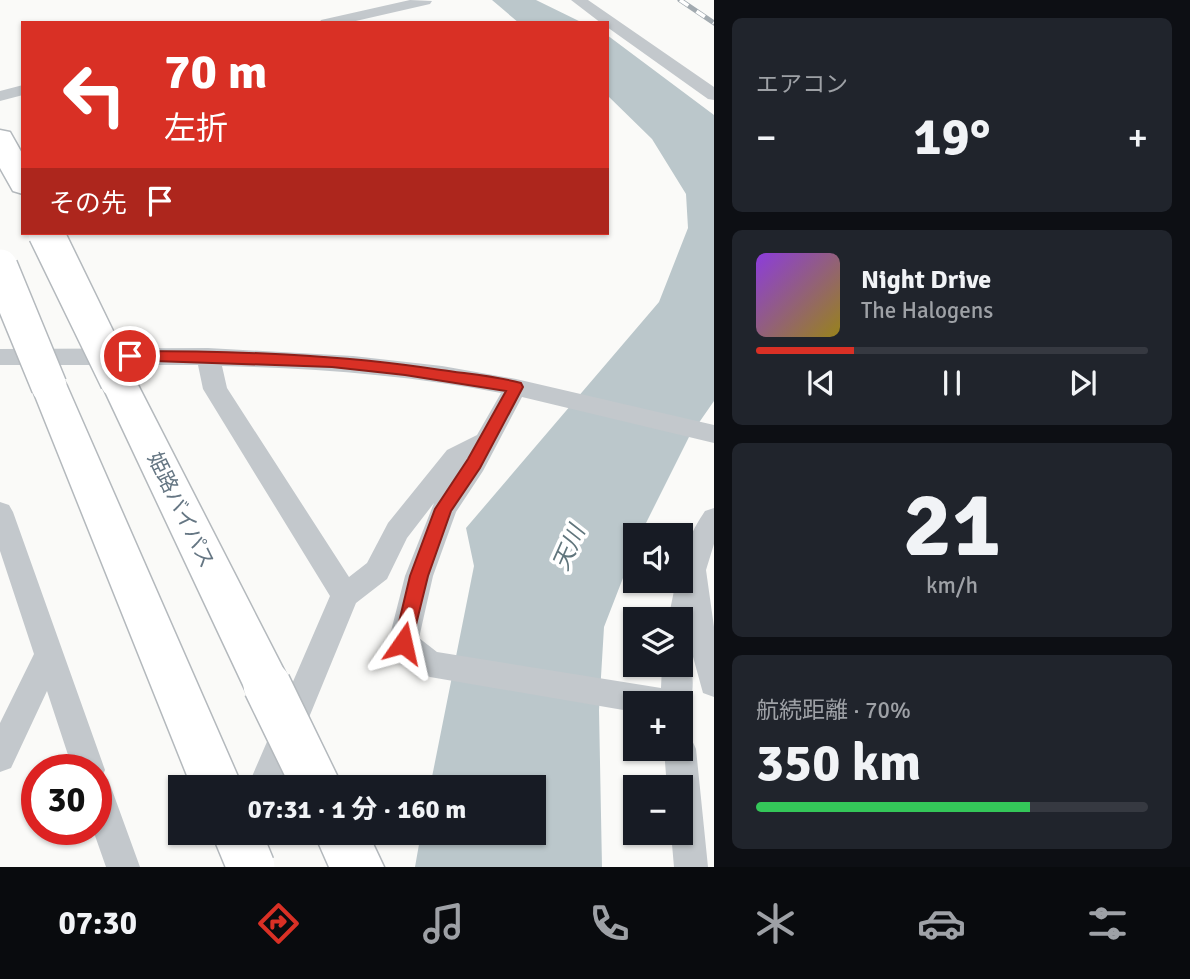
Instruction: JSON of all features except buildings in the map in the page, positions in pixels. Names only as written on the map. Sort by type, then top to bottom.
[{"type":"highway","points":[[0,138],[21,181]]},
{"type":"highway","name":"姫路バイパス","points":[[47,235],[311,775]]},
{"type":"highway","points":[[0,267],[213,775]]},
{"type":"highway","points":[[242,845],[251,867]]},
{"type":"highway","points":[[346,845],[356,867]]},
{"type":"street","points":[[578,0],[608,21]]},
{"type":"street","points":[[336,21],[425,1]]},
{"type":"street","points":[[609,22],[714,95]]},
{"type":"street","points":[[0,96],[21,91]]},
{"type":"street","points":[[208,356],[215,389],[345,596]]},
{"type":"street","points":[[0,357],[208,356],[393,368],[516,387],[714,434]]},
{"type":"street","points":[[516,387],[474,464],[444,509],[406,622],[403,643],[430,663],[623,694]]},
{"type":"street","points":[[269,775],[345,596],[377,571],[397,531],[456,457],[485,442]]},
{"type":"street","points":[[0,512],[83,754]]},
{"type":"street","points":[[714,518],[708,527],[693,571],[699,625],[714,683]]},
{"type":"street","points":[[0,757],[49,654]]},
{"type":"street","points":[[681,761],[691,867]]},
{"type":"street","points":[[112,836],[123,867]]},
{"type":"street","points":[[229,867],[239,845]]},
{"type":"water","points":[[492,0],[536,0],[579,21],[517,21]]},
{"type":"water","name":"天川","points":[[609,36],[714,115],[714,401],[689,437],[646,523],[623,523],[623,578],[604,627],[599,710],[602,867],[415,867],[419,845],[546,845],[546,775],[432,775],[474,566],[466,528],[659,302],[688,228],[686,194],[652,139],[609,97]]},
{"type":"railway","points":[[680,0],[714,23]]},
{"type":"route","points":[[130,356],[208,356],[332,362],[516,387],[474,464],[444,509],[419,576],[403,643]]}]
